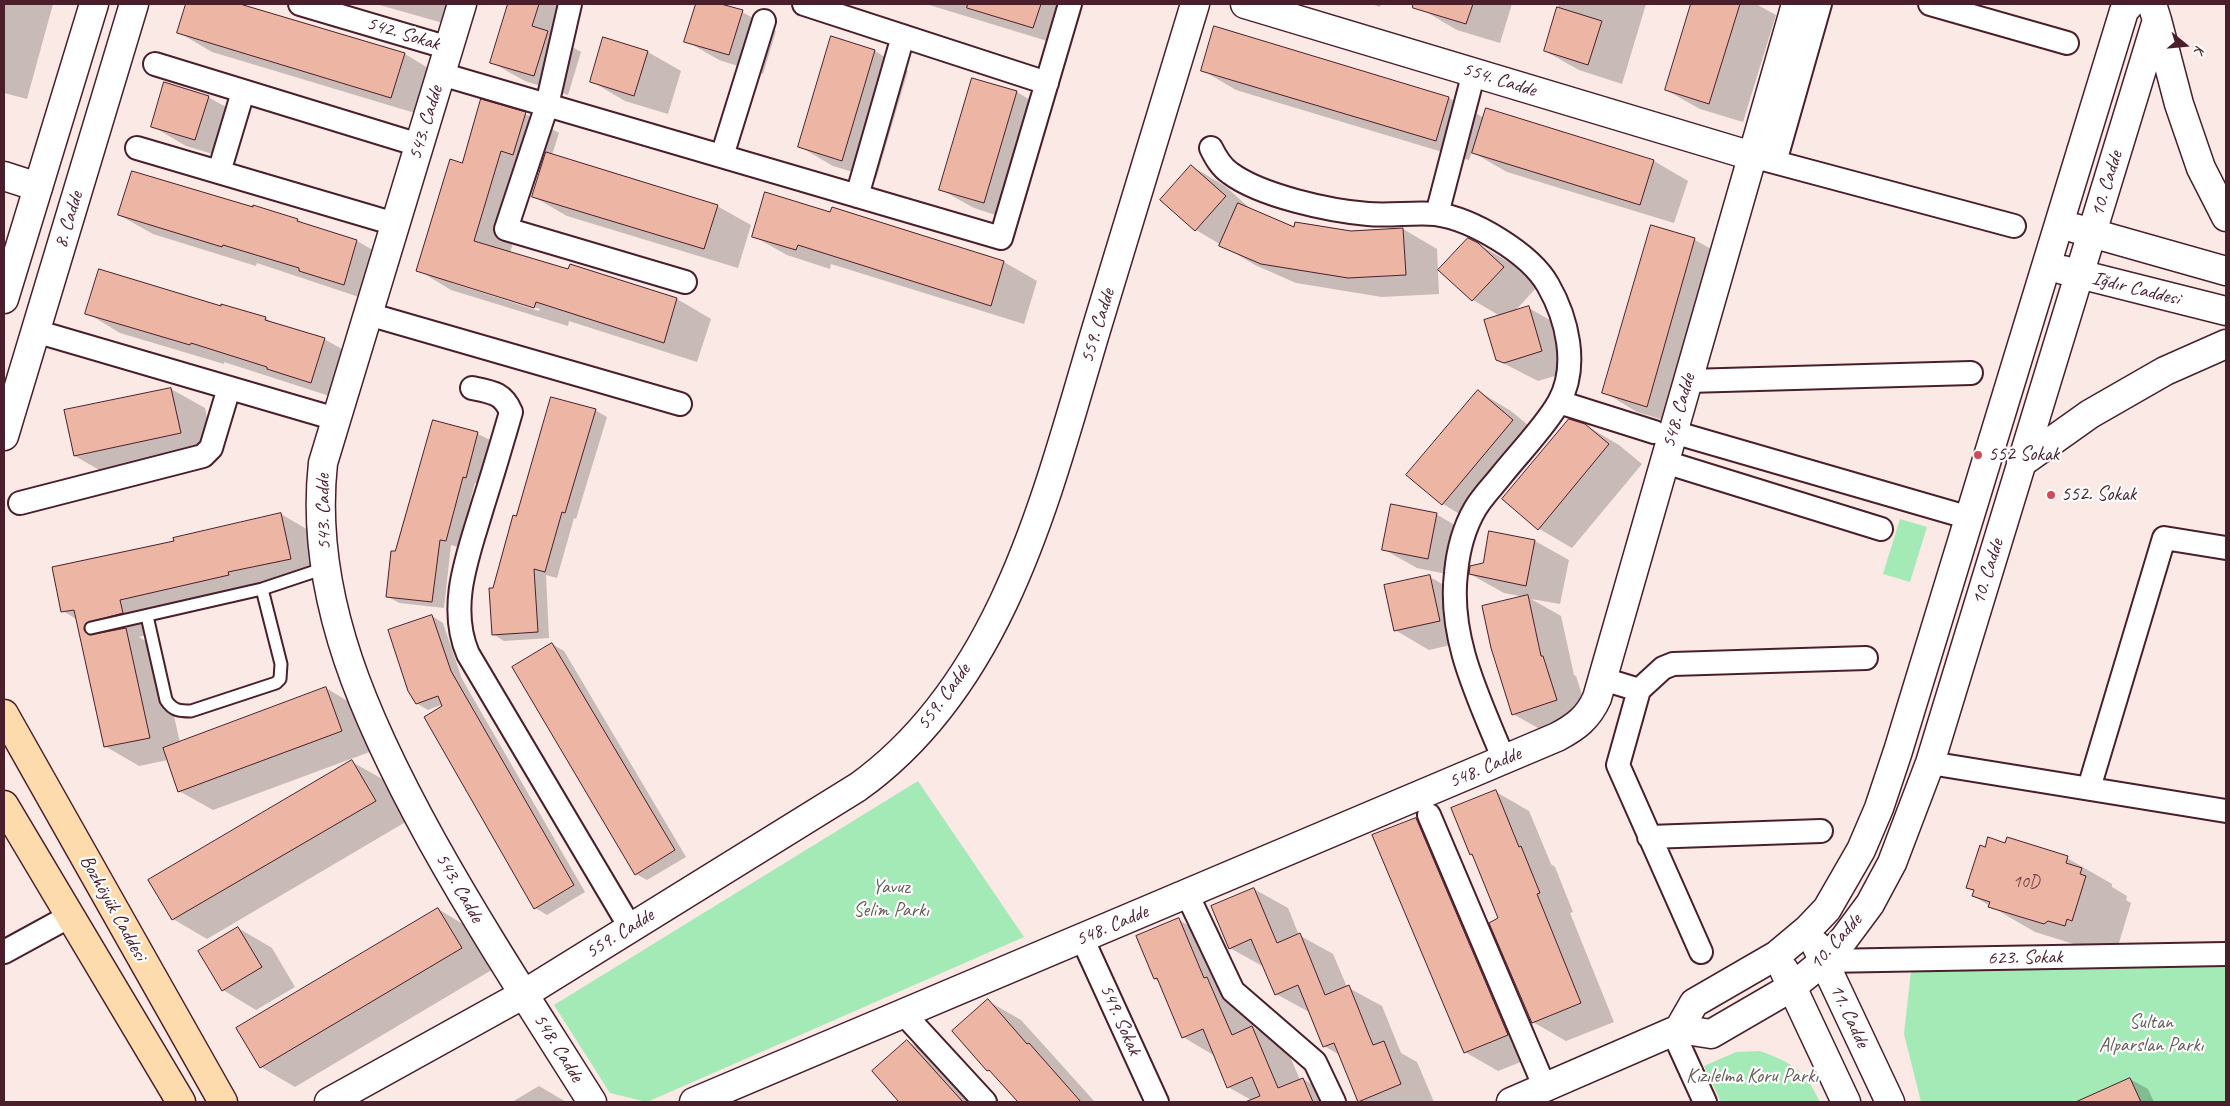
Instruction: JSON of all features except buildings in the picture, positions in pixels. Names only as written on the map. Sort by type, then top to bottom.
[{"type":"main road","name":"Bozhöyük Caddesi","points":[[4,714],[223,1102]]},
{"type":"main road","name":"Bozhöyük Caddesi","points":[[4,805],[181,1102]]},
{"type":"street","name":"8. Cadde","points":[[4,300],[94,4]]},
{"type":"street","name":"8. Cadde","points":[[4,436],[134,4]]},
{"type":"street","name":"542. Sokak","points":[[300,4],[449,48]]},
{"type":"street","name":"543. Cadde","points":[[462,4],[336,419],[324,463],[320,496],[325,568],[343,642],[372,726],[417,814],[458,888],[524,994]]},
{"type":"street","points":[[570,4],[547,105],[506,229],[685,282]]},
{"type":"street","points":[[804,4],[1047,83]]},
{"type":"street","points":[[441,74],[1001,238],[1070,4]]},
{"type":"street","name":"559. Cadde","points":[[329,1102],[524,994],[870,778],[902,749],[937,711],[977,651],[999,612],[1047,492],[1195,4]]},
{"type":"street","name":"554. Cadde","points":[[1245,4],[1763,158]]},
{"type":"street","name":"548. Cadde","points":[[711,1099],[904,1014],[1504,760],[1557,737],[1582,722],[1593,707],[1602,679],[1665,462],[1664,432],[1688,381],[1763,158],[1796,4]]},
{"type":"street","points":[[1820,4],[1763,158],[2014,226]]},
{"type":"street","points":[[1930,4],[2067,43]]},
{"type":"street","name":"10. Cadde","points":[[2130,4],[2124,11],[1898,751],[1879,808],[1861,850],[1846,880],[1826,909],[1808,929],[1777,955],[1694,1003],[1676,1030],[1711,1034],[1792,987],[1824,961],[1844,939],[1870,904],[1892,863],[1930,763],[2092,233],[2154,12]]},
{"type":"street","points":[[2154,12],[2179,104],[2201,168],[2226,217]]},
{"type":"street","points":[[722,156],[764,21]]},
{"type":"street","points":[[857,196],[903,36]]},
{"type":"street","points":[[156,64],[419,145]]},
{"type":"street","points":[[1436,214],[1474,72]]},
{"type":"street","points":[[219,172],[243,92]]},
{"type":"street","points":[[137,148],[395,224]]},
{"type":"street","points":[[1211,148],[1218,162],[1230,174],[1282,196],[1343,211],[1369,214],[1436,214],[1480,230],[1508,245],[1537,268],[1559,306],[1568,334],[1567,376],[1559,402],[1476,507],[1467,526],[1456,574],[1454,602],[1457,628],[1464,659],[1504,760]]},
{"type":"street","points":[[4,176],[38,187]]},
{"type":"street","name":"Iğdır Caddesi","points":[[2060,224],[2226,271]]},
{"type":"street","name":"Iğdır Caddesi","points":[[2047,266],[2226,311]]},
{"type":"street","points":[[368,314],[680,404]]},
{"type":"street","points":[[35,331],[336,419]]},
{"type":"street","points":[[2021,463],[2090,414],[2165,371],[2226,344]]},
{"type":"street","points":[[1688,381],[1971,373]]},
{"type":"street","points":[[20,503],[203,456],[211,448],[229,388]]},
{"type":"street","points":[[472,388],[492,392],[506,401],[511,412],[461,583],[460,627],[463,643],[630,927]]},
{"type":"street","points":[[1559,402],[1970,518]]},
{"type":"street","points":[[1665,462],[1881,529]]},
{"type":"street","points":[[2089,788],[2164,538],[2226,548]]},
{"type":"street","points":[[1701,952],[1618,765],[1638,690],[1663,668],[1673,664],[1866,658]]},
{"type":"street","points":[[1602,679],[1638,690]]},
{"type":"street","points":[[1930,763],[2226,811]]},
{"type":"street","points":[[1429,815],[1545,1088]]},
{"type":"street","points":[[1649,836],[1822,831]]},
{"type":"street","points":[[1187,894],[1233,991],[1315,1062],[1334,1102]]},
{"type":"street","points":[[4,952],[70,916]]},
{"type":"street","name":"11. Cadde","points":[[1808,929],[1890,1102]]},
{"type":"street","name":"549. Sokak","points":[[1082,938],[1157,1102]]},
{"type":"street","name":"623. Sokak","points":[[1824,961],[2226,954]]},
{"type":"street","name":"11. Cadde","points":[[1777,955],[1846,1102]]},
{"type":"street","name":"548. Cadde","points":[[524,994],[592,1102]]},
{"type":"street","points":[[904,1014],[985,1102]]},
{"type":"street","points":[[1511,1102],[1676,1030],[1705,1102]]},
{"type":"lane","points":[[91,628],[262,589],[325,568]]},
{"type":"lane","points":[[147,616],[166,700],[170,707],[179,711],[191,710],[276,683],[280,679],[282,672],[281,664],[262,589]]},
{"type":"green space","points":[[1900,519],[1927,527],[1910,582],[1883,574]]},
{"type":"green space","name":"Yavuz Selim Parkı","points":[[918,781],[1024,937],[647,1102],[610,1093],[554,1005]]},
{"type":"green space","name":"Sultan Alparslan Parkı","points":[[2226,966],[2226,1102],[1921,1102],[1904,1034],[1911,971]]},
{"type":"green space","name":"Kızılelma Koru Parkı","points":[[1760,1051],[1797,1069],[1809,1082],[1820,1102],[1721,1102],[1704,1066],[1736,1052]]},
{"type":"place","name":"552 Sokak","points":[[1978,455]]},
{"type":"place","name":"552. Sokak","points":[[2051,495]]}]
